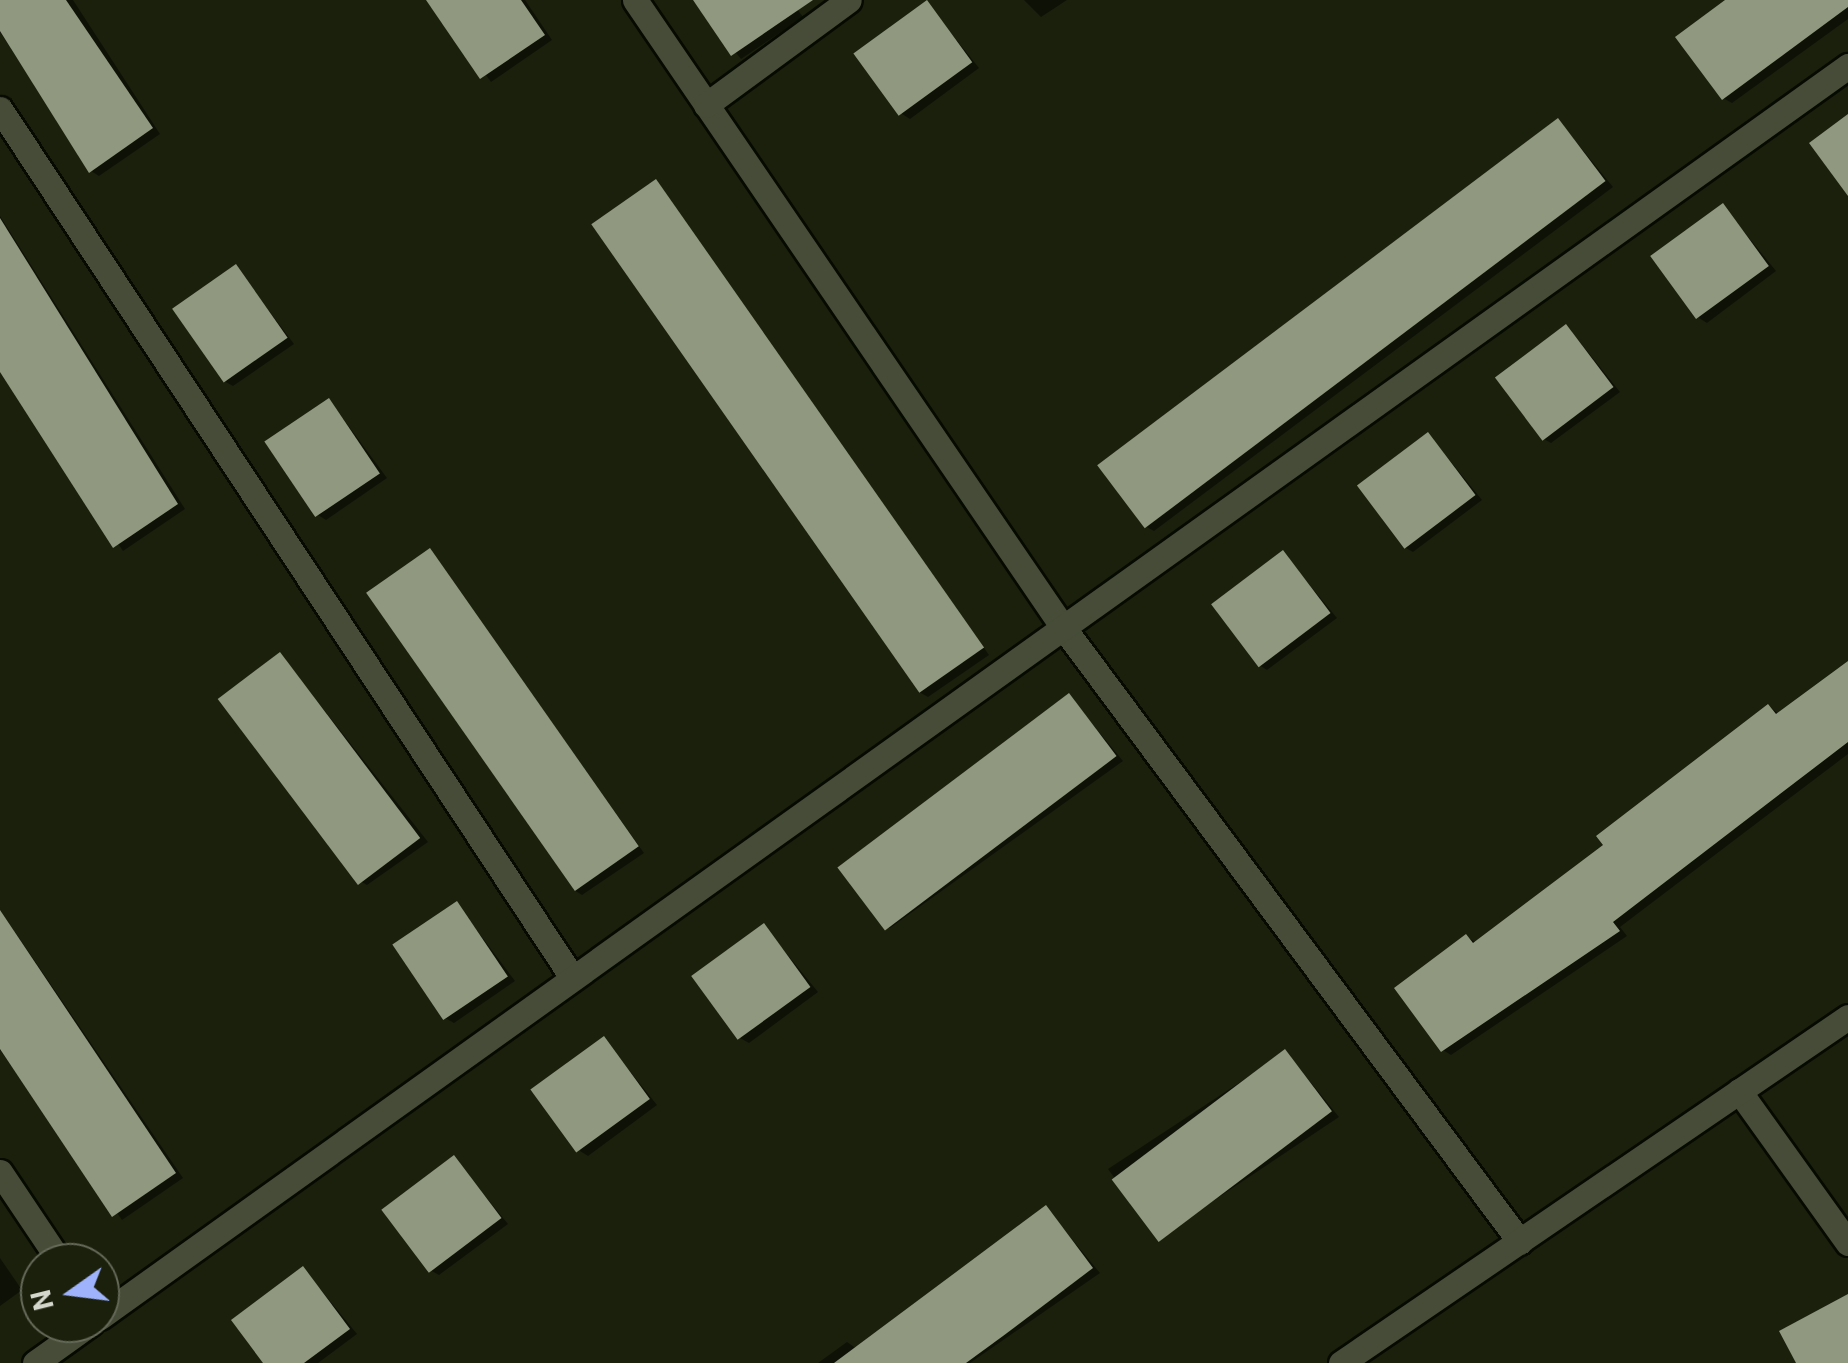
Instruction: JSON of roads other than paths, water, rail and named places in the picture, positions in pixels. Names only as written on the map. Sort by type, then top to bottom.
[{"type":"street","points":[[635,0],[1060,623],[1520,1242]]},
{"type":"street","points":[[706,105],[849,0]]},
{"type":"street","points":[[120,1303],[1060,623],[1848,66]]},
{"type":"street","points":[[0,109],[572,976]]},
{"type":"street","points":[[1341,1363],[1848,1017]]},
{"type":"street","points":[[1739,1090],[1848,1243]]},
{"type":"street","points":[[0,1172],[48,1243]]},
{"type":"street","points":[[35,1363],[63,1343]]}]
